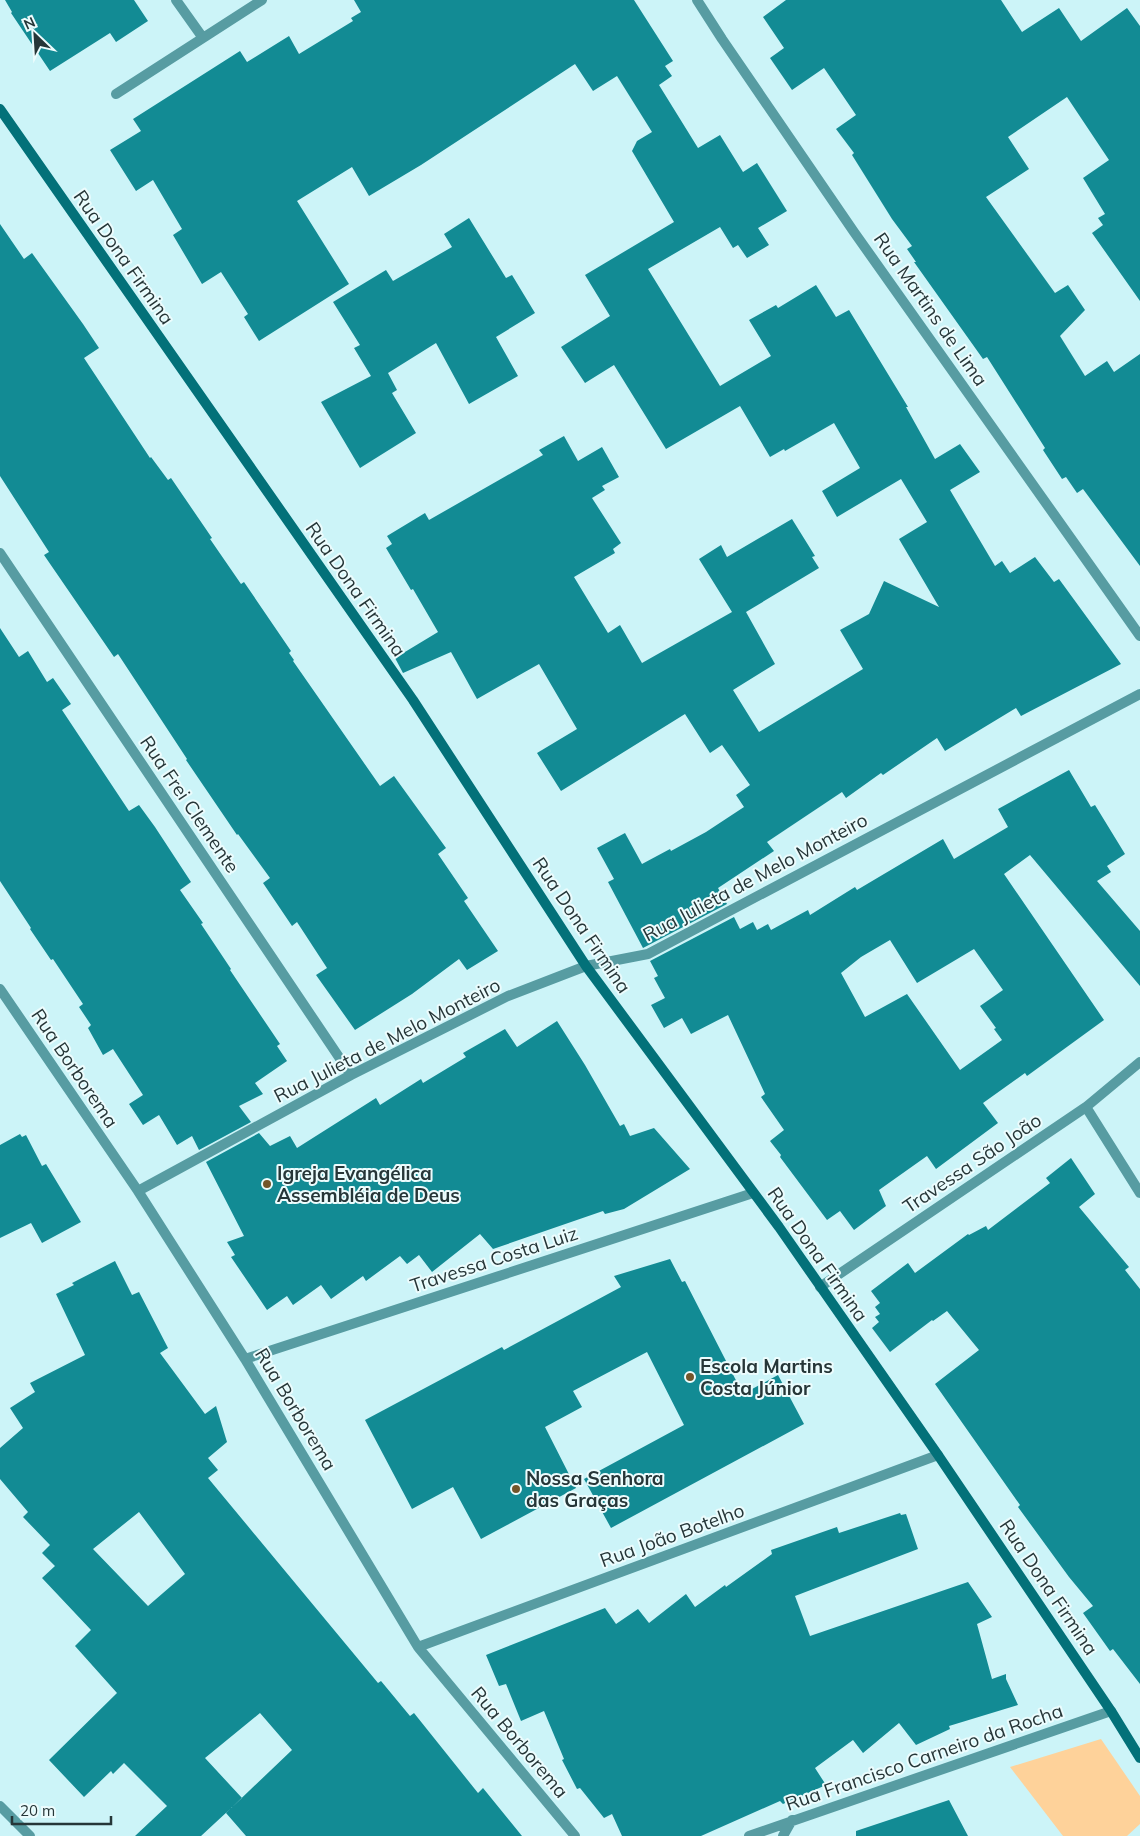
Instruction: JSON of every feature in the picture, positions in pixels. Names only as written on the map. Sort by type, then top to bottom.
[{"type":"street","points":[[176,0],[203,38]]},
{"type":"street","points":[[116,94],[262,0]]},
{"type":"street","name":"Rua Martins de Lima","points":[[697,0],[854,232],[1140,636]]},
{"type":"street","name":"Rua Dona Firmina","points":[[0,109],[413,700],[586,966],[753,1193],[938,1454],[1111,1711],[1140,1758]]},
{"type":"street","name":"Rua Frei Clemente","points":[[0,553],[351,1075]]},
{"type":"street","name":"Rua Julieta de Melo Monteiro","points":[[138,1191],[351,1075],[508,996],[586,966],[648,954],[1140,694]]},
{"type":"street","name":"Rua Borborema","points":[[0,989],[138,1191],[245,1359],[418,1647],[575,1836]]},
{"type":"street","name":"Travessa São João","points":[[820,1287],[1086,1107],[1140,1062]]},
{"type":"street","points":[[1086,1107],[1140,1193]]},
{"type":"street","name":"Travessa Costa Luiz","points":[[245,1359],[753,1193]]},
{"type":"street","name":"Rua João Botelho","points":[[418,1647],[938,1454]]},
{"type":"street","name":"Rua Francisco Carneiro da Rocha","points":[[749,1836],[1111,1711]]},
{"type":"street","points":[[0,1806],[30,1836]]},
{"type":"street","points":[[783,1836],[792,1820]]},
{"type":"shaded area","points":[[1101,1739],[1140,1796],[1140,1824],[1127,1836],[1063,1836],[1010,1767]]},
{"type":"building","points":[[5,0],[134,0],[148,21],[116,42],[110,33],[50,71],[11,13]]},
{"type":"building","points":[[354,0],[634,0],[673,61],[665,66],[672,76],[659,85],[698,148],[720,135],[743,172],[757,163],[787,211],[758,228],[769,245],[747,258],[738,245],[733,248],[720,227],[648,269],[720,386],[771,356],[749,320],[776,305],[778,308],[816,285],[836,317],[849,310],[908,407],[906,407],[935,459],[960,444],[980,472],[950,490],[995,566],[1002,561],[1010,573],[1035,557],[1054,582],[1059,579],[1121,664],[1021,716],[1016,708],[945,751],[937,738],[883,775],[881,773],[846,798],[842,792],[767,842],[774,851],[718,888],[727,904],[643,948],[608,882],[614,879],[597,848],[625,833],[642,864],[706,832],[744,807],[736,795],[750,785],[722,745],[710,753],[685,714],[561,791],[537,753],[577,729],[539,664],[477,699],[451,652],[403,673],[395,658],[438,632],[386,548],[392,544],[387,536],[425,513],[429,520],[543,455],[539,450],[564,436],[578,461],[602,447],[619,477],[602,486],[605,490],[592,498],[621,543],[613,549],[615,553],[574,577],[608,633],[620,625],[642,663],[732,612],[699,559],[721,545],[727,557],[792,519],[815,556],[812,557],[819,568],[746,612],[775,664],[733,690],[759,732],[863,669],[840,630],[869,614],[884,581],[939,607],[899,539],[927,522],[901,479],[837,517],[822,491],[860,468],[834,423],[785,451],[784,449],[770,457],[740,406],[666,449],[614,365],[585,383],[561,347],[610,316],[585,275],[674,222],[632,151],[637,141],[652,132],[617,76],[593,91],[575,64],[421,165],[369,196],[352,167],[297,201],[349,284],[259,341],[244,317],[248,314],[221,272],[202,284],[173,235],[182,229],[153,180],[136,191],[110,150],[141,131],[133,119],[240,51],[247,62],[289,36],[299,54],[353,21],[351,18],[361,12]]},
{"type":"building","points":[[786,0],[1001,0],[1022,32],[1059,8],[1081,41],[1127,8],[1140,26],[1140,301],[1092,233],[1103,225],[1098,218],[1105,214],[1083,178],[1109,160],[1067,97],[1008,137],[1029,169],[986,197],[1055,293],[1068,285],[1085,310],[1060,336],[1085,376],[1107,361],[1114,372],[1140,354],[1140,566],[1083,489],[1077,493],[1066,477],[1062,479],[1043,450],[1045,448],[987,357],[983,359],[914,262],[916,262],[907,249],[912,246],[892,219],[852,155],[854,153],[836,129],[856,115],[824,68],[792,90],[770,58],[784,48],[763,17]]},
{"type":"building","points":[[469,218],[506,278],[512,275],[535,313],[496,337],[518,376],[469,404],[436,343],[388,373],[397,390],[392,393],[416,433],[360,468],[321,402],[371,376],[354,348],[360,345],[333,302],[386,270],[393,281],[452,247],[444,234]]},
{"type":"building","points":[[0,224],[24,259],[32,253],[83,324],[99,348],[84,358],[150,458],[168,480],[171,478],[241,584],[244,582],[291,651],[289,653],[293,661],[380,786],[394,776],[446,848],[438,854],[468,898],[464,901],[498,951],[467,970],[459,959],[412,994],[355,1030],[316,975],[327,968],[297,922],[292,926],[263,883],[270,878],[237,835],[186,760],[118,654],[114,657],[44,555],[49,552],[0,476]]},
{"type":"building","points":[[0,628],[19,657],[28,651],[47,682],[53,678],[71,704],[62,710],[129,811],[139,805],[155,827],[191,882],[180,890],[203,923],[201,924],[230,970],[280,1044],[277,1046],[287,1061],[255,1083],[263,1094],[239,1106],[251,1122],[199,1150],[192,1136],[177,1145],[159,1115],[143,1125],[129,1104],[143,1095],[113,1049],[103,1055],[88,1028],[91,1025],[79,1007],[83,1004],[30,929],[0,881]]},
{"type":"building","points":[[1069,770],[1091,807],[1095,805],[1125,854],[1107,866],[1111,872],[1097,881],[1140,931],[1140,986],[1030,855],[1004,874],[1104,1020],[1027,1076],[1025,1073],[983,1103],[998,1123],[936,1169],[927,1156],[879,1190],[886,1206],[854,1230],[840,1211],[827,1220],[770,1141],[784,1130],[761,1097],[765,1094],[728,1015],[691,1034],[682,1018],[664,1028],[651,1005],[665,998],[654,978],[658,976],[650,961],[734,917],[740,929],[753,922],[757,930],[768,924],[771,930],[808,910],[810,915],[855,887],[857,890],[943,839],[954,859],[1008,827],[998,809]],"holes":[[[890,940],[917,983],[974,949],[1003,990],[980,1006],[1002,1040],[960,1070],[907,994],[865,1017],[841,973],[861,957]]]},
{"type":"building","points":[[557,1021],[620,1126],[624,1124],[630,1136],[654,1128],[690,1169],[624,1209],[605,1214],[603,1211],[493,1249],[480,1234],[432,1272],[419,1255],[407,1264],[400,1256],[366,1281],[363,1276],[331,1299],[321,1285],[293,1305],[287,1296],[267,1310],[231,1257],[235,1255],[227,1242],[244,1236],[206,1162],[259,1133],[270,1146],[290,1136],[297,1148],[376,1098],[380,1105],[421,1079],[423,1083],[466,1057],[463,1053],[505,1029],[517,1047]]},
{"type":"building","points":[[20,1134],[22,1137],[26,1135],[42,1166],[46,1164],[81,1222],[42,1243],[31,1223],[0,1238],[0,1145]]},
{"type":"building","points":[[1071,1158],[1095,1194],[1079,1207],[1129,1267],[1125,1270],[1140,1289],[1140,1684],[1113,1649],[1110,1651],[1083,1613],[1093,1606],[1069,1577],[1018,1507],[1020,1505],[935,1384],[979,1350],[947,1311],[890,1352],[872,1328],[879,1322],[875,1317],[880,1314],[875,1307],[880,1303],[871,1291],[908,1263],[915,1273],[968,1234],[986,1226],[988,1230],[1050,1183],[1046,1178]]},
{"type":"building","points":[[670,1259],[682,1282],[685,1281],[743,1394],[778,1375],[804,1424],[611,1528],[584,1479],[684,1425],[647,1352],[573,1391],[582,1407],[545,1427],[576,1488],[481,1539],[453,1487],[412,1509],[365,1420],[502,1347],[504,1350],[621,1287],[614,1276]]},
{"type":"building","points":[[115,1261],[132,1295],[139,1292],[168,1348],[160,1353],[205,1414],[216,1406],[227,1442],[208,1458],[218,1470],[208,1478],[378,1683],[381,1681],[410,1716],[414,1713],[478,1793],[483,1788],[522,1836],[246,1836],[226,1813],[232,1807],[201,1836],[135,1836],[167,1806],[124,1763],[113,1774],[111,1771],[84,1797],[49,1760],[117,1693],[75,1646],[91,1630],[42,1578],[55,1566],[42,1553],[50,1545],[23,1517],[28,1512],[0,1479],[0,1448],[23,1428],[10,1408],[35,1392],[30,1383],[85,1355],[56,1294],[74,1285],[72,1283]],"holes":[[[139,1512],[185,1574],[148,1606],[93,1549]],[[260,1713],[292,1750],[242,1798],[205,1758]]]},
{"type":"building","points":[[900,1513],[901,1515],[906,1514],[918,1549],[795,1596],[810,1636],[968,1582],[992,1617],[977,1624],[992,1679],[1006,1674],[1006,1679],[1018,1705],[949,1726],[950,1729],[916,1745],[899,1723],[863,1753],[853,1740],[815,1768],[826,1785],[783,1804],[780,1801],[701,1836],[622,1836],[612,1814],[604,1818],[580,1788],[577,1789],[562,1760],[564,1759],[544,1711],[521,1721],[506,1684],[499,1686],[486,1655],[605,1608],[616,1624],[638,1609],[649,1623],[686,1594],[695,1607],[772,1554],[771,1550],[837,1527],[839,1533]]},
{"type":"building","points":[[949,1800],[968,1836],[856,1836],[856,1831]]},
{"type":"place","name":"Igreja Evangélica Assembléia de Deus","points":[[267,1184]]},
{"type":"place","name":"Escola Martins Costa Júnior","points":[[690,1377]]},
{"type":"place","name":"Nossa Senhora das Graças","points":[[516,1489]]}]
